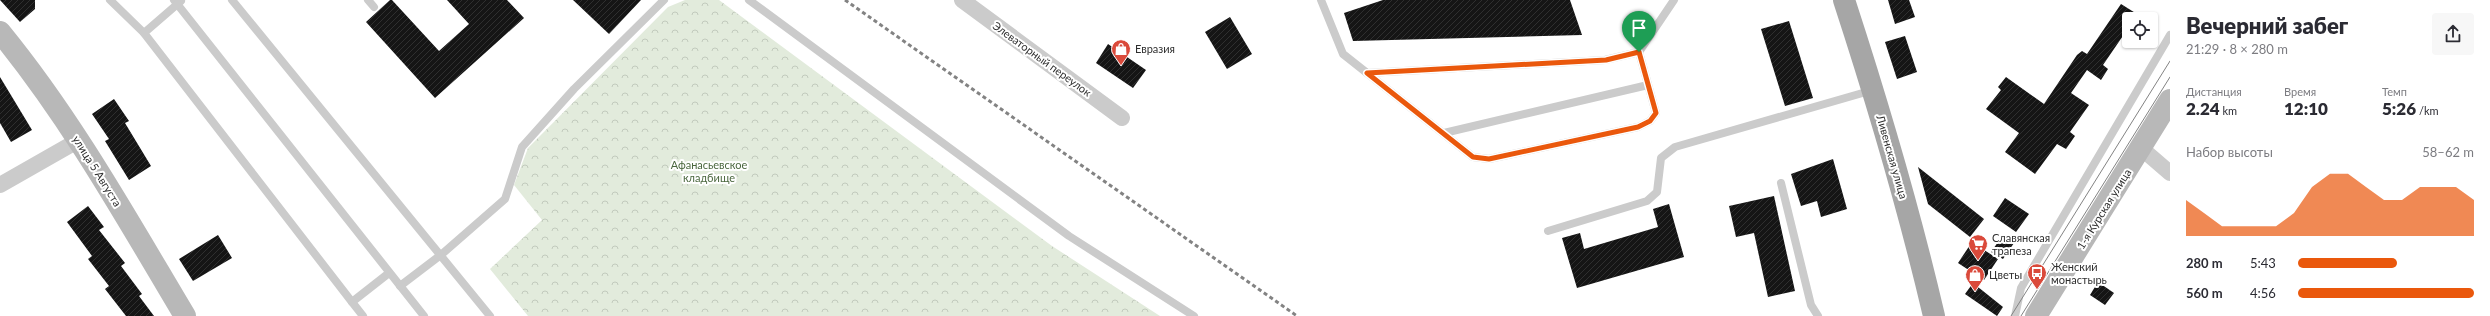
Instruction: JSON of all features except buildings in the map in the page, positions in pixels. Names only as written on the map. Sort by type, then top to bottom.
[{"type":"main road","name":"Ливенская улица","points":[[1844,0],[1873,90],[1919,254],[1934,316]]},
{"type":"main road","name":"улица 5 Августа","points":[[0,32],[22,58],[79,140],[185,316]]},
{"type":"main road","name":"1-я Курская улица","points":[[2036,316],[2170,100]]},
{"type":"street","name":"Элеваторный переулок","points":[[962,0],[1122,118]]},
{"type":"street","points":[[0,185],[79,140]]},
{"type":"street","points":[[2141,148],[2170,173]]},
{"type":"lane","points":[[110,0],[144,34],[363,316]]},
{"type":"lane","points":[[232,0],[442,254],[490,316]]},
{"type":"lane","points":[[368,0],[374,7]]},
{"type":"lane","points":[[400,286],[442,254],[504,199],[522,147],[574,89],[664,0]]},
{"type":"lane","points":[[749,0],[1069,236],[1194,316]]},
{"type":"lane","points":[[1321,0],[1343,54],[1473,157],[1489,159],[1638,127],[1650,121],[1656,113],[1639,52]]},
{"type":"lane","points":[[1367,73],[1606,60],[1639,52],[1674,0]]},
{"type":"lane","points":[[144,34],[177,1],[424,316]]},
{"type":"lane","points":[[2015,316],[2021,288],[2170,35]]},
{"type":"lane","points":[[1444,133],[1648,85]]},
{"type":"lane","points":[[1548,231],[1647,201],[1657,192],[1662,158],[1675,148],[1873,90]]},
{"type":"lane","points":[[1781,183],[1811,305],[1818,316]]},
{"type":"lane","points":[[352,302],[389,273]]},
{"type":"green space","name":"Афанасьевское кладбище","points":[[685,0],[719,0],[1052,246],[1160,316],[528,316],[490,269],[542,220],[514,185],[528,148],[668,7]]},
{"type":"tram line","points":[[2011,316],[2170,61]]},
{"type":"tram line","points":[[2021,316],[2170,77]]},
{"type":"railway","points":[[845,0],[1297,316]]},
{"type":"place","name":"Евразия","points":[[1121,66]]},
{"type":"place","name":"Славянская трапеза","points":[[1978,261]]},
{"type":"place","name":"Женский монастырь","points":[[2037,290]]},
{"type":"place","name":"Цветы","points":[[1975,292]]},
{"type":"route","points":[[1639,52],[1656,113],[1650,121],[1638,127],[1489,159],[1473,157],[1367,73],[1606,60],[1639,52]]}]
